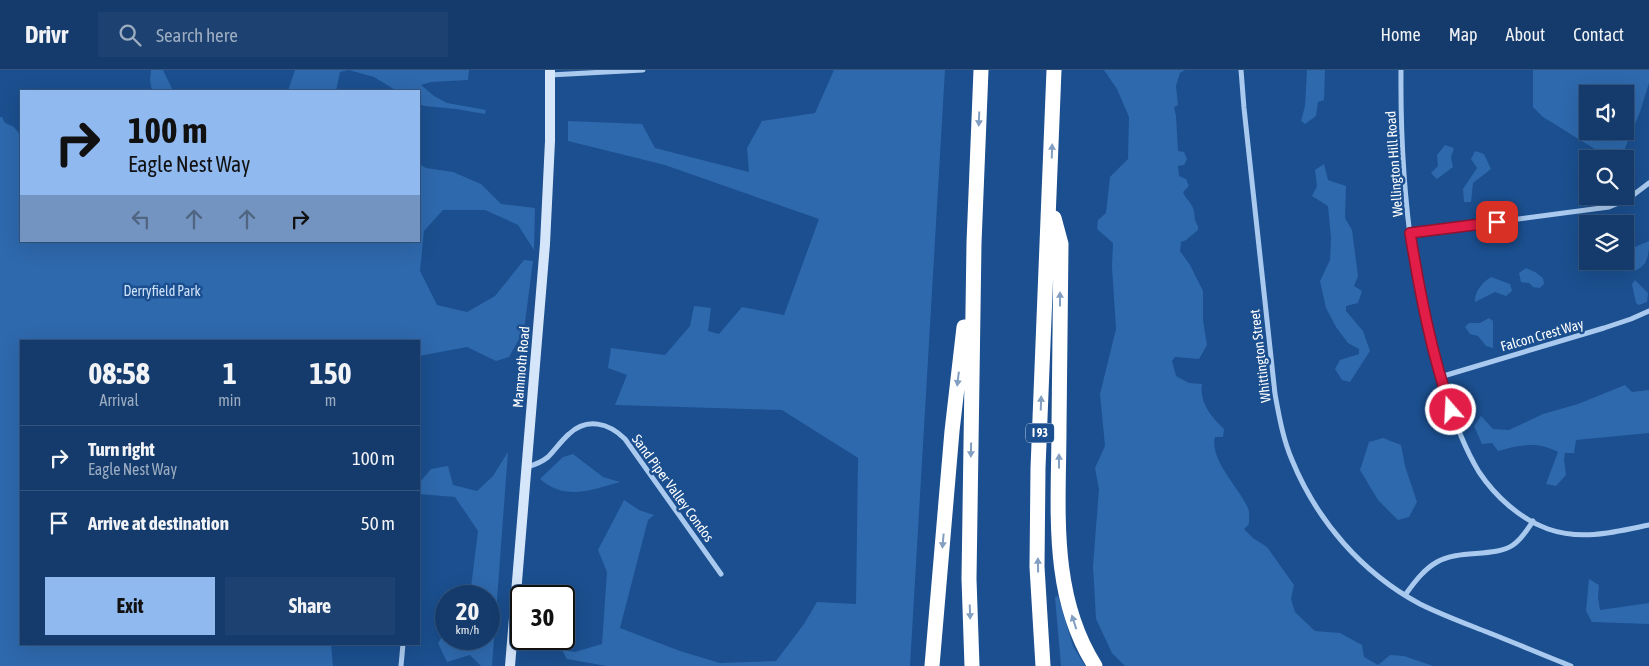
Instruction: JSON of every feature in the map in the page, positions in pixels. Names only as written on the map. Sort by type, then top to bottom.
[{"type":"highway","points":[[972,666],[969,579],[974,243],[981,70]]},
{"type":"highway","name":"I 93","points":[[1044,666],[1037,567],[1038,468],[1054,70]]},
{"type":"highway","points":[[1050,200],[1061,244],[1060,562],[1068,604],[1077,631],[1095,666]]},
{"type":"highway","points":[[932,666],[952,431],[974,243]]},
{"type":"main road","name":"Mammoth Road","points":[[510,666],[546,234],[550,149],[550,72]]},
{"type":"street","points":[[550,72],[643,70]]},
{"type":"street","name":"Whittington Street","points":[[1241,70],[1275,394],[1291,459],[1310,496],[1336,534],[1370,570],[1405,595],[1439,614],[1571,666]]},
{"type":"street","name":"Wellington Hill Road","points":[[1402,70],[1404,157],[1410,233],[1421,300],[1440,377],[1462,436],[1479,472],[1491,488],[1507,504],[1533,522],[1547,528],[1564,533],[1583,535],[1600,534],[1649,525]]},
{"type":"street","points":[[1410,233],[1609,207],[1628,199],[1649,183]]},
{"type":"street","name":"Falcon Crest Way","points":[[1440,377],[1630,320],[1649,311]]},
{"type":"street","name":"Sand Piper Valley Condos","points":[[526,468],[547,458],[575,428],[596,423],[609,426],[624,439],[721,574]]},
{"type":"street","points":[[1405,595],[1418,577],[1438,561],[1451,557],[1503,550],[1521,539],[1533,522]]},
{"type":"street","points":[[401,666],[403,645]]},
{"type":"green space","points":[[151,70],[163,70],[173,90],[152,90]]},
{"type":"green space","points":[[295,70],[348,70],[340,72],[336,90],[288,90]]},
{"type":"green space","points":[[349,70],[469,70],[468,80],[431,82],[421,85],[434,96],[447,103],[486,110],[485,114],[424,106],[420,104],[420,90],[395,90],[374,77]]},
{"type":"green space","points":[[834,70],[945,70],[910,666],[607,666],[567,659],[562,650],[575,652],[602,644],[607,572],[598,550],[624,500],[639,510],[654,515],[648,520],[620,628],[680,651],[720,663],[776,661],[804,624],[817,602],[856,604],[858,458],[782,410],[615,405],[627,375],[608,368],[611,348],[665,355],[690,326],[694,306],[711,308],[708,331],[719,334],[742,307],[784,315],[819,219],[665,165],[568,141],[568,121],[642,124],[655,148],[749,172],[747,148],[762,121],[815,113]]},
{"type":"green space","points":[[1104,70],[1185,70],[1180,73],[1176,86],[1178,105],[1174,107],[1178,151],[1184,152],[1187,159],[1184,165],[1178,166],[1179,176],[1186,179],[1189,186],[1183,192],[1193,209],[1198,230],[1181,242],[1180,251],[1190,265],[1203,291],[1203,320],[1207,345],[1199,359],[1175,357],[1172,361],[1176,376],[1189,383],[1202,384],[1204,403],[1224,429],[1223,437],[1215,437],[1214,446],[1220,464],[1248,508],[1249,524],[1244,529],[1253,538],[1267,547],[1294,585],[1291,599],[1295,612],[1315,631],[1340,633],[1362,645],[1364,657],[1378,665],[1390,655],[1404,656],[1433,666],[1125,666],[1112,653],[1096,619],[1093,566],[1099,489],[1095,468],[1105,446],[1100,394],[1116,329],[1112,267],[1113,243],[1097,229],[1098,220],[1106,213],[1110,177],[1128,159],[1129,117],[1117,89]]},
{"type":"green space","points":[[1307,70],[1325,70],[1324,100],[1318,102],[1316,116],[1305,124],[1301,121],[1305,106]]},
{"type":"green space","points":[[1533,70],[1649,70],[1649,83],[1634,126],[1634,85],[1579,85],[1579,139],[1543,117],[1533,107]]},
{"type":"green space","name":"Derryfield Park","points":[[0,117],[2,117],[5,123],[14,127],[20,135],[20,242],[420,242],[420,165],[426,168],[453,172],[481,184],[501,204],[535,208],[534,250],[518,225],[485,210],[443,210],[424,231],[420,271],[437,305],[467,312],[495,296],[524,260],[533,261],[524,330],[509,357],[496,361],[467,347],[420,356],[420,340],[20,340],[20,645],[331,645],[333,666],[0,666]]},
{"type":"green space","points":[[1580,140],[1628,140],[1624,150],[1596,150]]},
{"type":"green space","points":[[1445,145],[1454,148],[1451,157],[1453,167],[1437,179],[1431,173],[1438,166],[1437,155]]},
{"type":"green space","points":[[1475,151],[1484,154],[1491,169],[1473,183],[1471,202],[1464,202],[1463,189],[1477,168],[1471,159]]},
{"type":"green space","points":[[1324,164],[1328,180],[1346,186],[1345,218],[1352,230],[1358,276],[1354,286],[1362,291],[1358,303],[1346,306],[1346,311],[1363,331],[1370,351],[1350,382],[1342,380],[1335,369],[1340,360],[1359,354],[1359,349],[1348,343],[1336,327],[1326,308],[1320,281],[1330,260],[1331,238],[1328,206],[1312,196],[1317,186],[1315,170]]},
{"type":"green space","points":[[1649,241],[1649,251],[1645,263],[1634,271],[1632,270],[1635,259],[1634,247]]},
{"type":"green space","points":[[1526,268],[1543,278],[1544,284],[1540,288],[1521,282],[1519,273]]},
{"type":"green space","points":[[1491,277],[1510,284],[1512,291],[1506,296],[1495,292],[1475,302],[1480,288]]},
{"type":"green space","points":[[1635,280],[1648,293],[1647,302],[1639,305],[1636,303],[1632,284]]},
{"type":"green space","points":[[1489,318],[1493,321],[1493,348],[1486,346],[1478,336],[1470,334],[1465,327],[1469,323],[1480,323]]},
{"type":"green space","points":[[1625,385],[1632,392],[1649,390],[1649,433],[1576,440],[1574,453],[1565,453],[1566,475],[1556,486],[1546,484],[1558,452],[1535,445],[1498,451],[1492,443],[1482,444],[1474,426],[1481,416],[1493,429],[1509,430],[1543,414],[1578,404]]},
{"type":"green space","points":[[1383,438],[1401,445],[1405,466],[1417,502],[1409,517],[1398,520],[1378,500],[1360,470],[1369,442]]},
{"type":"green space","points":[[508,452],[498,585],[471,585],[478,531],[455,497],[420,494],[420,482],[431,469],[448,466],[453,485],[477,491],[493,476]]},
{"type":"green space","points":[[573,454],[603,477],[620,482],[589,490],[569,492],[549,486],[540,479],[563,457]]},
{"type":"green space","points":[[1589,579],[1599,585],[1598,598],[1600,610],[1649,603],[1649,624],[1592,622],[1586,611]]},
{"type":"green space","points":[[1058,596],[1073,646],[1085,666],[1061,666],[1055,597]]},
{"type":"green space","points":[[441,650],[493,650],[492,666],[481,666],[470,655],[447,662]]},
{"type":"route","points":[[1451,410],[1430,340],[1410,233],[1497,222]]}]
